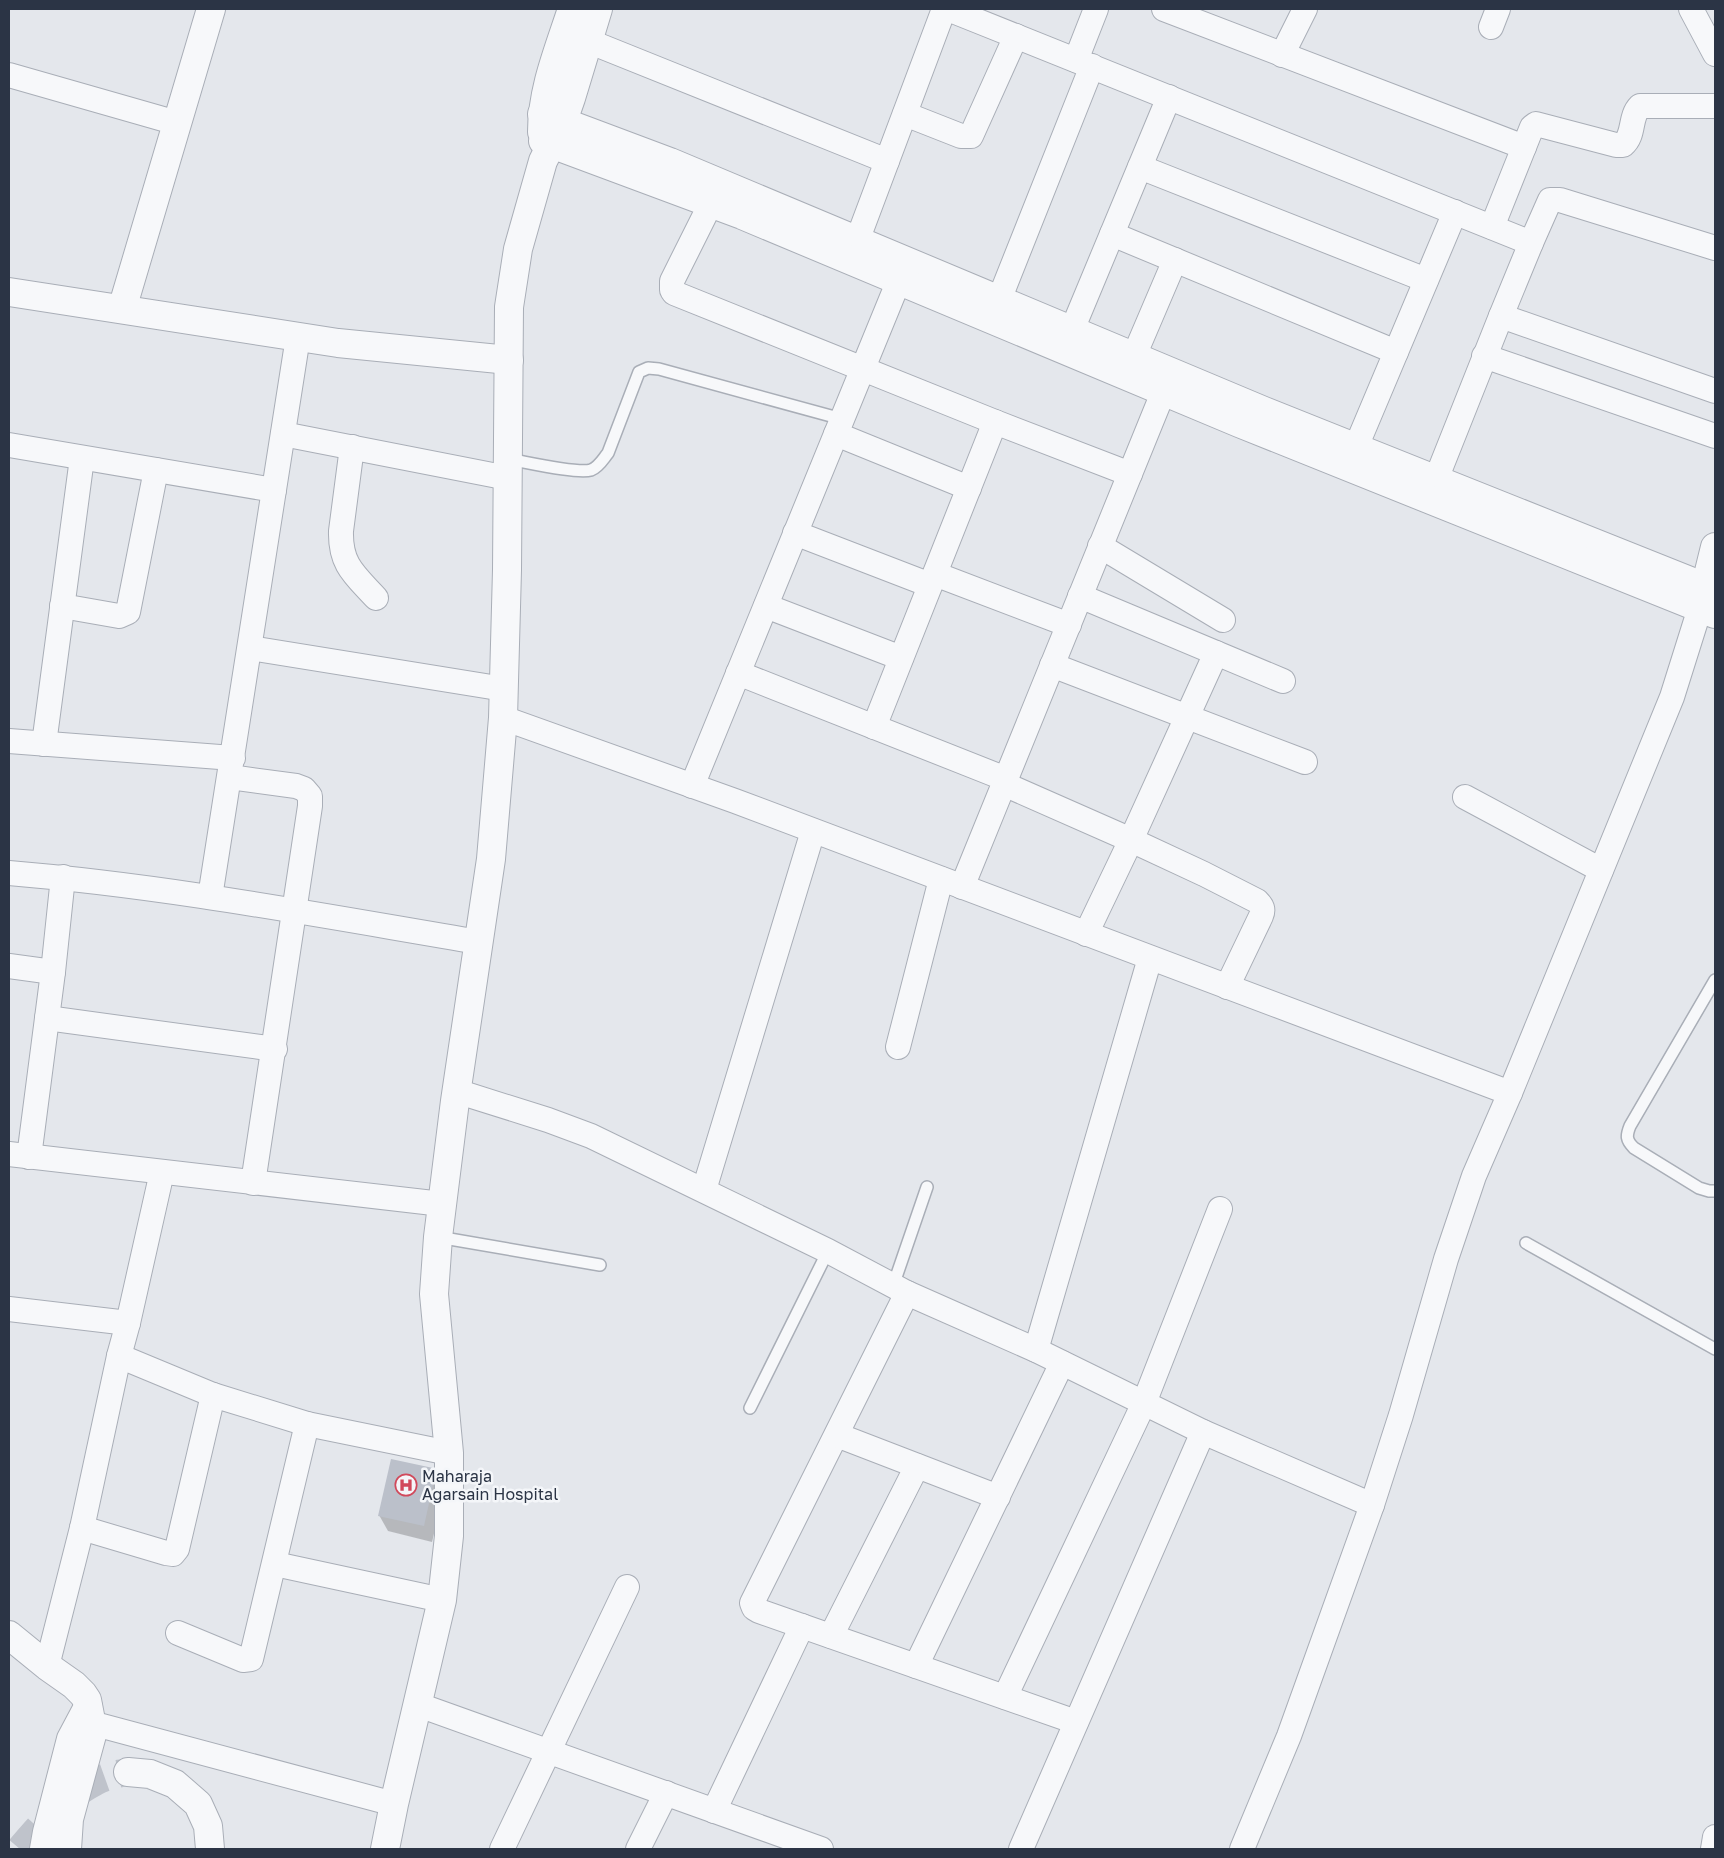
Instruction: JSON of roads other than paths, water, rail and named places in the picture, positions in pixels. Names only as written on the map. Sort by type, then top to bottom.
[{"type":"street","points":[[122,309],[211,9]]},
{"type":"street","points":[[548,136],[552,70],[572,9]]},
{"type":"street","points":[[385,1849],[416,1704],[442,1600],[450,1536],[449,1453],[434,1294],[438,1237],[456,1091],[491,859],[503,718],[509,307],[512,279],[518,249],[548,136],[588,41],[598,9]]},
{"type":"street","points":[[857,241],[944,9]]},
{"type":"street","points":[[948,9],[1530,243]]},
{"type":"street","points":[[999,300],[1084,63],[1096,9]]},
{"type":"street","points":[[1164,9],[1524,147]]},
{"type":"street","points":[[1282,55],[1305,9]]},
{"type":"street","points":[[1690,9],[1715,54]]},
{"type":"street","points":[[905,114],[961,136],[971,136],[1016,36]]},
{"type":"street","points":[[588,41],[887,161]]},
{"type":"street","points":[[9,75],[177,123]]},
{"type":"street","points":[[1072,330],[1169,97]]},
{"type":"street","points":[[1492,227],[1532,128],[1536,124],[1616,145],[1623,145],[1629,138],[1634,115],[1640,106],[1715,106]]},
{"type":"street","points":[[548,136],[711,203],[903,271],[999,300],[1134,356],[1167,381],[1356,447],[1432,489]]},
{"type":"street","points":[[548,136],[670,162],[857,241],[903,271],[1167,381],[1709,600]]},
{"type":"street","points":[[1140,167],[1426,280]]},
{"type":"street","points":[[1432,489],[1530,243],[1550,200],[1554,199],[1715,248]]},
{"type":"street","points":[[711,203],[672,281],[674,293],[1130,474]]},
{"type":"street","points":[[1356,447],[1455,212]]},
{"type":"street","points":[[1112,234],[1396,352]]},
{"type":"street","points":[[1134,356],[1175,260]]},
{"type":"street","points":[[692,786],[903,271]]},
{"type":"street","points":[[9,292],[338,343],[509,360]]},
{"type":"street","points":[[1501,316],[1715,391]]},
{"type":"street","points":[[210,897],[298,337]]},
{"type":"street","points":[[1484,356],[1715,436]]},
{"type":"street","points":[[898,1047],[952,883],[1005,782],[1167,381]]},
{"type":"street","points":[[874,727],[995,422]]},
{"type":"street","points":[[839,427],[969,488]]},
{"type":"street","points":[[282,434],[352,447],[508,469]]},
{"type":"street","points":[[9,446],[274,490]]},
{"type":"street","points":[[352,447],[341,531],[343,557],[349,568],[376,598]]},
{"type":"street","points":[[44,744],[82,458]]},
{"type":"street","points":[[62,606],[119,616],[128,612],[156,470]]},
{"type":"street","points":[[796,533],[1068,625]]},
{"type":"street","points":[[1100,546],[1223,620]]},
{"type":"street","points":[[1242,1849],[1289,1736],[1372,1505],[1401,1415],[1440,1277],[1474,1176],[1510,1093],[1672,697],[1709,600],[1715,547]]},
{"type":"street","points":[[1080,596],[1283,681]]},
{"type":"street","points":[[766,606],[901,658]]},
{"type":"street","points":[[250,648],[504,689]]},
{"type":"street","points":[[1086,934],[1216,653]]},
{"type":"street","points":[[1052,665],[1305,762]]},
{"type":"street","points":[[738,673],[1005,782],[1204,874],[1257,901],[1262,905],[1261,916],[1227,987]]},
{"type":"street","points":[[503,718],[814,831],[1510,1093]]},
{"type":"street","points":[[9,741],[231,767],[296,786],[304,789],[310,796],[275,1049],[253,1183]]},
{"type":"street","points":[[1465,797],[1601,870]]},
{"type":"street","points":[[704,1190],[814,831]]},
{"type":"street","points":[[9,873],[63,877],[210,897],[479,942]]},
{"type":"street","points":[[63,877],[47,1018],[19,1155],[442,1204]]},
{"type":"street","points":[[1036,1350],[1150,958]]},
{"type":"street","points":[[9,966],[53,972]]},
{"type":"street","points":[[47,1018],[275,1049]]},
{"type":"street","points":[[456,1091],[591,1136],[828,1251],[900,1290],[1036,1350],[1203,1432],[1372,1505]]},
{"type":"street","points":[[47,1666],[82,1528],[119,1356],[162,1172]]},
{"type":"street","points":[[1005,1697],[1144,1403],[1220,1209]]},
{"type":"street","points":[[900,1290],[837,1435],[752,1604],[759,1611],[1076,1722]]},
{"type":"street","points":[[9,1309],[128,1323]]},
{"type":"street","points":[[119,1356],[213,1395],[307,1424],[449,1453]]},
{"type":"street","points":[[916,1666],[1062,1363]]},
{"type":"street","points":[[82,1528],[173,1554],[177,1549],[213,1395]]},
{"type":"street","points":[[178,1633],[243,1660],[251,1659],[307,1424]]},
{"type":"street","points":[[1021,1849],[1203,1432]]},
{"type":"street","points":[[837,1435],[998,1497]]},
{"type":"street","points":[[831,1636],[917,1466]]},
{"type":"street","points":[[275,1564],[442,1600]]},
{"type":"street","points":[[502,1849],[627,1587]]},
{"type":"street","points":[[714,1811],[802,1626]]},
{"type":"street","points":[[9,1635],[83,1694],[87,1700],[86,1716],[91,1741],[69,1819],[66,1849]]},
{"type":"street","points":[[416,1704],[821,1849]]},
{"type":"street","points":[[86,1716],[394,1804]]},
{"type":"street","points":[[44,1849],[71,1739],[86,1716]]},
{"type":"street","points":[[192,1849],[191,1828],[183,1812],[167,1797],[145,1790],[127,1781],[150,1774],[175,1784],[198,1804],[208,1826],[210,1849]]},
{"type":"street","points":[[638,1849],[666,1793]]},
{"type":"street","points":[[1713,1849],[1715,1837]]},
{"type":"lane","points":[[508,469],[593,470],[608,453],[639,372],[648,368],[659,369],[839,427]]},
{"type":"lane","points":[[1715,980],[1626,1134],[1627,1142],[1634,1148],[1699,1188],[1715,1191]]},
{"type":"lane","points":[[900,1290],[927,1187]]},
{"type":"lane","points":[[438,1237],[600,1265]]},
{"type":"lane","points":[[1526,1243],[1715,1349]]},
{"type":"lane","points":[[750,1408],[828,1251]]},
{"type":"tunnel","points":[[20,1849],[63,1803],[84,1788],[103,1778],[128,1772]]},
{"type":"place","name":"Maharaja Agarsain Hospital","points":[[406,1485]]}]
